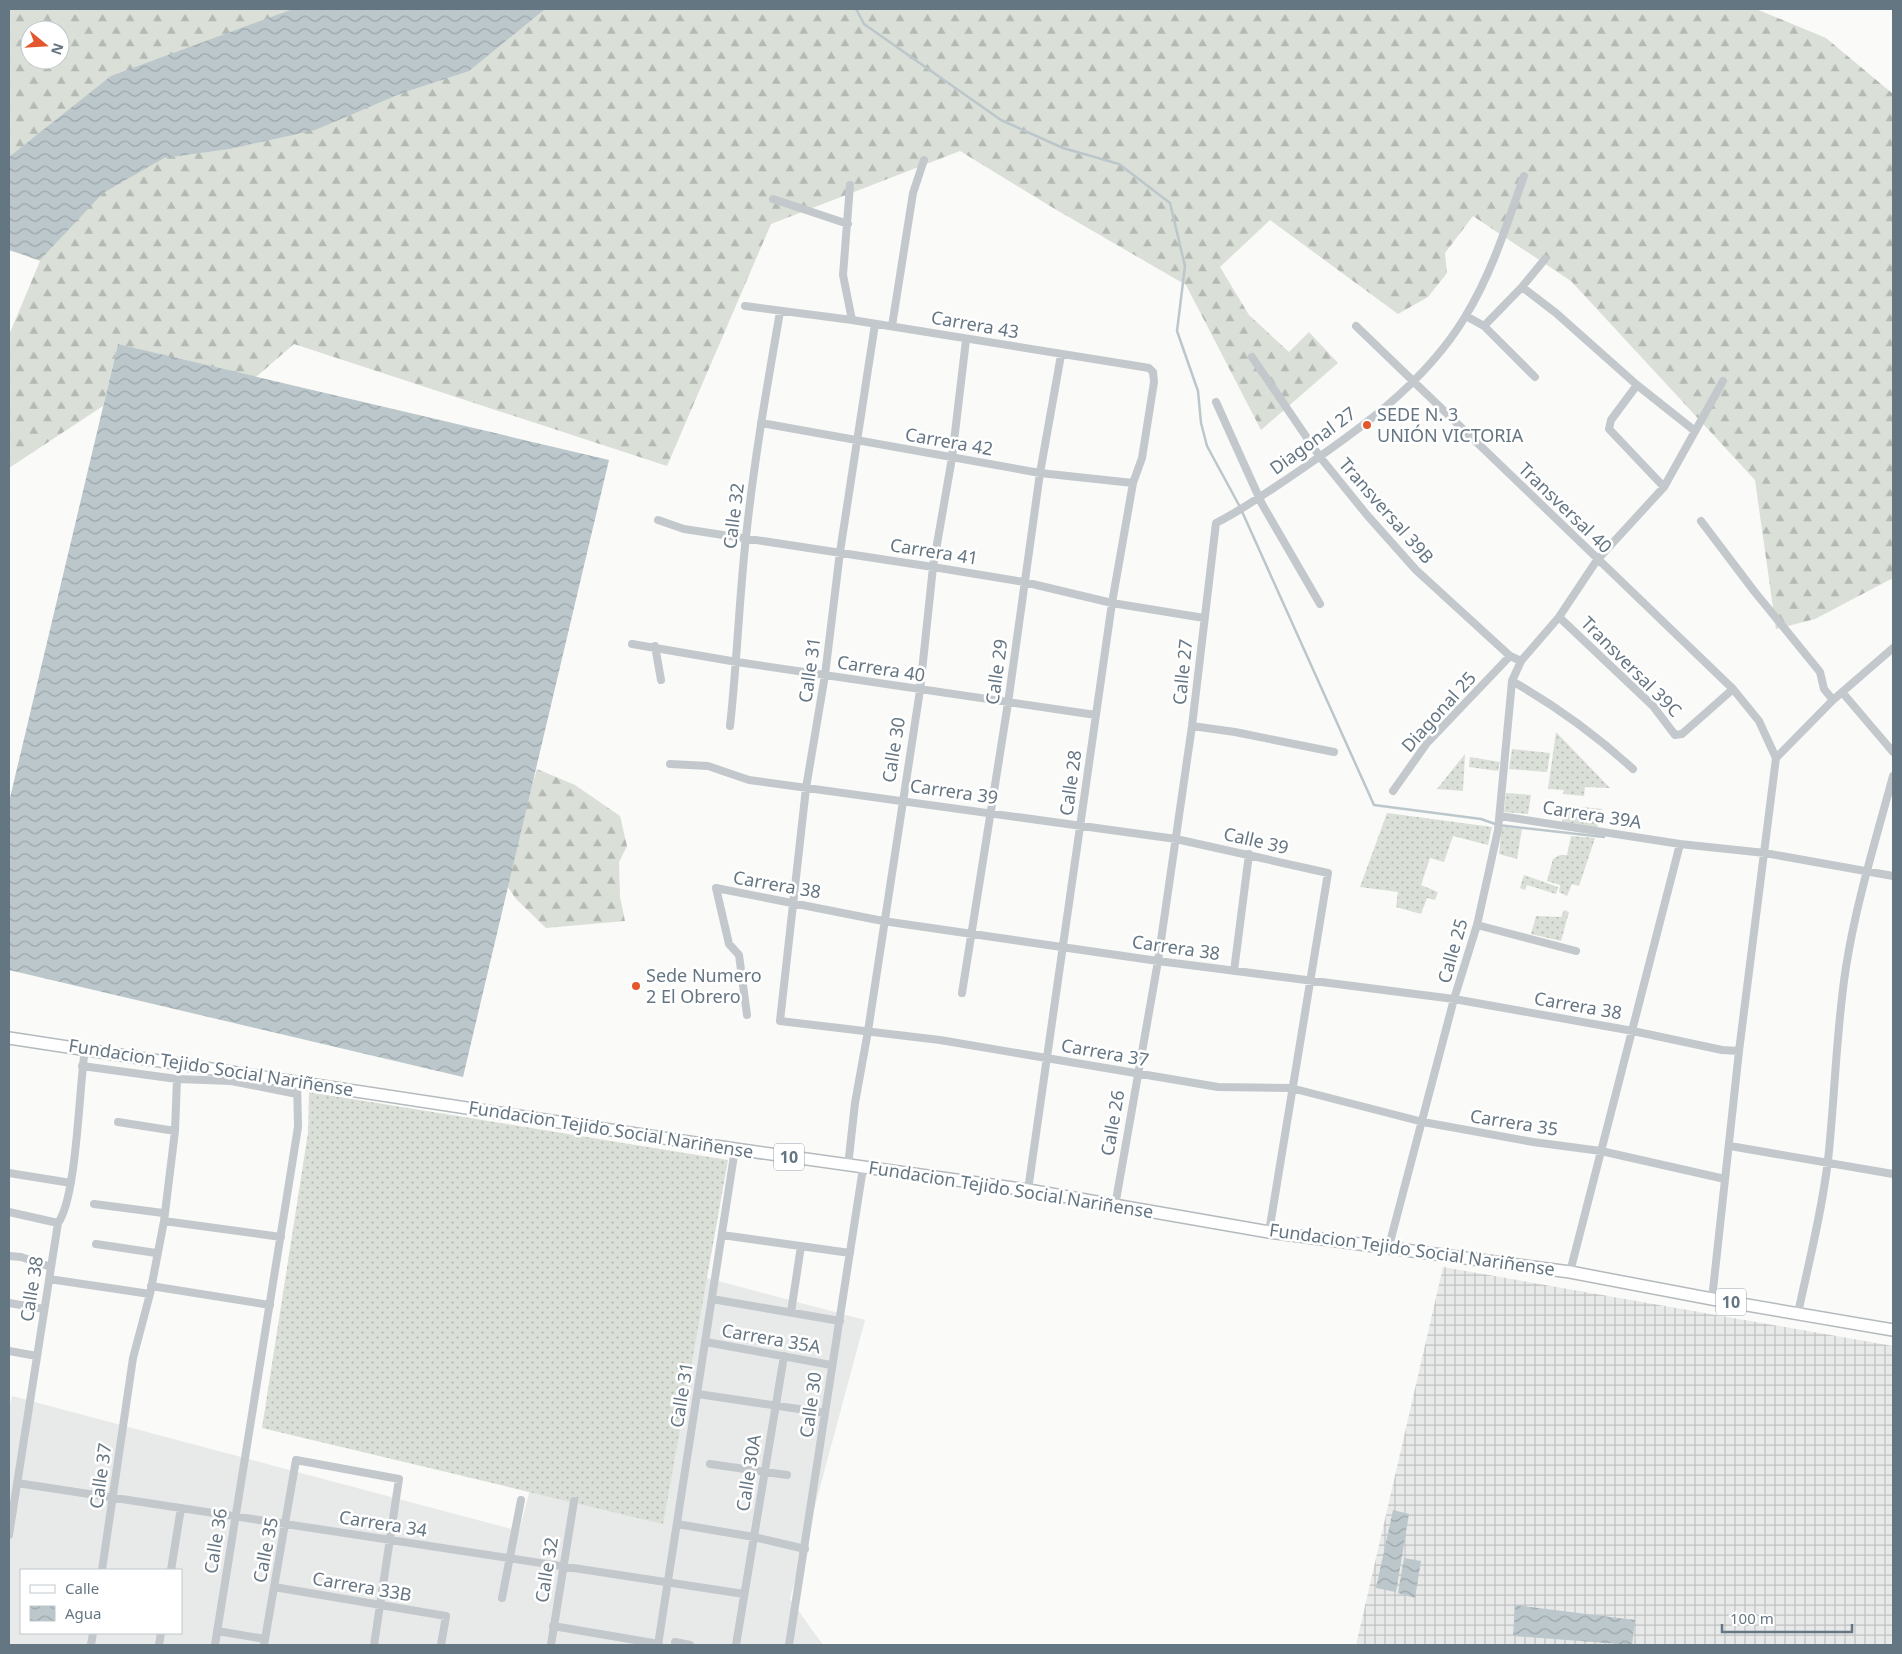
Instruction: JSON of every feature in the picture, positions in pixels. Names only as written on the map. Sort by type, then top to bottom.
[{"type":"main road","name":"Fundacion Tejido Social Nariñense","points":[[9,1038],[848,1166],[1028,1190],[1270,1232],[1389,1246],[1570,1272]]},
{"type":"main road","name":"10","points":[[1570,1272],[1893,1330]]},
{"type":"street","points":[[892,326],[911,202],[924,160]]},
{"type":"street","name":"Diagonal 27","points":[[1229,516],[1248,506],[1320,457],[1377,414],[1413,382],[1442,350],[1466,316],[1492,264],[1524,176]]},
{"type":"street","points":[[850,185],[843,275],[852,320]]},
{"type":"street","points":[[773,199],[848,224]]},
{"type":"street","points":[[1484,326],[1522,287],[1545,259]]},
{"type":"street","points":[[1522,287],[1556,313],[1637,385],[1695,431]]},
{"type":"street","name":"Carrera 43","points":[[745,306],[892,326],[966,340],[1149,368],[1153,372],[1154,382]]},
{"type":"street","name":"Calle 32","points":[[730,726],[738,662],[746,537],[761,423],[780,312]]},
{"type":"street","points":[[1466,316],[1484,326],[1535,377]]},
{"type":"street","name":"Calle 31","points":[[780,1021],[806,788],[825,675],[840,552],[875,324]]},
{"type":"street","name":"Transversal 40","points":[[1356,326],[1733,689],[1759,721],[1776,758]]},
{"type":"street","name":"Calle 30","points":[[848,1166],[855,1103],[868,1031],[901,800],[920,690],[934,567],[952,458],[966,340]]},
{"type":"street","name":"Calle 29","points":[[962,993],[1008,703],[1040,473],[1061,355]]},
{"type":"street","name":"Transversal 39B","points":[[1252,357],[1320,457],[1367,515],[1416,570],[1510,656],[1522,661]]},
{"type":"street","points":[[1522,661],[1559,617],[1597,560],[1664,487],[1723,381]]},
{"type":"street","name":"Calle 28","points":[[1028,1190],[1112,602],[1133,483],[1142,458],[1154,382]]},
{"type":"street","points":[[1637,385],[1611,420],[1609,429],[1664,487]]},
{"type":"street","points":[[1216,402],[1259,498],[1320,604]]},
{"type":"street","name":"Carrera 42","points":[[761,423],[1040,473],[1133,483]]},
{"type":"street","name":"Calle 27","points":[[1176,839],[1192,726],[1216,523],[1229,516]]},
{"type":"street","name":"Carrera 41","points":[[658,520],[684,529],[746,537],[1024,582],[1112,602],[1204,618]]},
{"type":"street","points":[[1701,520],[1754,591],[1820,672],[1824,689],[1833,700]]},
{"type":"street","name":"Transversal 39C","points":[[1559,617],[1653,706],[1675,735],[1682,734],[1733,689]]},
{"type":"street","name":"Carrera 40","points":[[632,644],[655,646],[738,662],[920,690],[1096,715]]},
{"type":"street","points":[[655,646],[661,680]]},
{"type":"street","points":[[1712,1299],[1739,1051],[1776,758],[1833,700],[1893,648]]},
{"type":"street","name":"Diagonal 25","points":[[1393,791],[1427,743],[1510,656]]},
{"type":"street","name":"Calle 25","points":[[1389,1246],[1454,999],[1477,924],[1500,818],[1512,681],[1522,661]]},
{"type":"street","points":[[1512,681],[1565,713],[1605,743],[1633,769]]},
{"type":"street","points":[[1842,692],[1893,752]]},
{"type":"street","points":[[1192,726],[1235,732],[1334,752]]},
{"type":"street","name":"Carrera 39","points":[[670,764],[708,766],[749,780],[1176,839]]},
{"type":"street","points":[[1798,1313],[1828,1161],[1838,1035],[1846,968],[1867,873],[1893,776]]},
{"type":"street","name":"Carrera 39A","points":[[1500,818],[1680,844],[1765,853],[1867,873],[1893,876]]},
{"type":"street","name":"Calle 39","points":[[1176,839],[1249,854],[1328,874],[1310,982]]},
{"type":"street","name":"Calle 26","points":[[1114,1206],[1158,961],[1176,839]]},
{"type":"street","points":[[1570,1272],[1680,844]]},
{"type":"street","points":[[1234,971],[1249,854]]},
{"type":"street","name":"Carrera 38","points":[[747,1015],[739,955],[729,944],[716,888],[758,898],[794,902],[883,921],[1310,982],[1454,999],[1633,1031],[1722,1050],[1739,1051]]},
{"type":"street","points":[[1477,924],[1576,951]]},
{"type":"street","points":[[1270,1232],[1291,1088],[1310,982]]},
{"type":"street","name":"Carrera 37","points":[[780,1021],[868,1031],[1047,1058],[1218,1087],[1291,1088],[1423,1122]]},
{"type":"street","name":"Calle 38","points":[[9,1536],[11,1501],[17,1483],[58,1223],[64,1215],[71,1183],[85,1049]]},
{"type":"street","points":[[82,1066],[177,1079],[230,1082],[297,1094]]},
{"type":"street","name":"Calle 37","points":[[102,1569],[129,1386],[151,1290],[163,1217],[175,1131],[177,1079]]},
{"type":"street","name":"Calle 36","points":[[215,1645],[246,1441],[298,1128],[297,1081]]},
{"type":"street","points":[[118,1122],[175,1131]]},
{"type":"street","name":"Carrera 35","points":[[1423,1122],[1533,1142],[1601,1151],[1725,1179]]},
{"type":"street","points":[[1730,1146],[1828,1161],[1893,1174]]},
{"type":"street","name":"Calle 31","points":[[659,1645],[736,1149]]},
{"type":"street","name":"Calle 30","points":[[789,1645],[794,1602],[805,1549],[831,1365],[840,1320],[862,1168]]},
{"type":"street","points":[[9,1173],[71,1183]]},
{"type":"street","points":[[94,1204],[281,1238]]},
{"type":"street","points":[[9,1212],[58,1223]]},
{"type":"street","points":[[722,1235],[850,1253]]},
{"type":"street","points":[[96,1244],[156,1253]]},
{"type":"street","points":[[791,1312],[801,1246]]},
{"type":"street","points":[[9,1256],[21,1257],[51,1268]]},
{"type":"street","points":[[49,1279],[270,1305]]},
{"type":"street","points":[[712,1299],[840,1320]]},
{"type":"street","points":[[9,1303],[44,1308]]},
{"type":"street","name":"Carrera 35A","points":[[706,1342],[831,1365]]},
{"type":"street","points":[[9,1352],[37,1356]]},
{"type":"street","name":"Calle 30A","points":[[744,1594],[784,1356]]},
{"type":"street","points":[[698,1394],[825,1413]]},
{"type":"street","name":"Calle 35","points":[[264,1642],[296,1460],[400,1479],[390,1540]]},
{"type":"street","points":[[710,1464],[787,1475]]},
{"type":"street","name":"Carrera 34","points":[[17,1483],[744,1594]]},
{"type":"street","points":[[502,1598],[521,1500]]},
{"type":"street","name":"Calle 32","points":[[551,1645],[562,1566],[574,1501]]},
{"type":"street","points":[[171,1569],[181,1508]]},
{"type":"street","points":[[677,1524],[754,1536],[805,1549]]},
{"type":"street","points":[[374,1645],[390,1540]]},
{"type":"street","name":"Carrera 33B","points":[[274,1587],[446,1616],[441,1645]]},
{"type":"street","points":[[736,1645],[744,1594]]},
{"type":"street","points":[[554,1626],[659,1645]]},
{"type":"street","points":[[217,1631],[264,1642]]},
{"type":"street","points":[[675,1642],[690,1645]]},
{"type":"shaded area","points":[[594,1248],[865,1320],[790,1599],[823,1645],[9,1645],[9,1408],[12,1396],[519,1531]]},
{"type":"shaded area","points":[[1443,1267],[1893,1346],[1893,1645],[1356,1645]]},
{"type":"green space","points":[[9,9],[1756,9],[1826,38],[1893,94],[1893,578],[1815,619],[1776,629],[1755,480],[1571,281],[1473,216],[1445,253],[1447,273],[1428,297],[1398,314],[1270,220],[1220,267],[1249,315],[1289,352],[1309,332],[1338,363],[1261,430],[1186,285],[960,151],[771,224],[667,466],[294,344],[256,377],[118,344],[103,406],[9,468],[9,335],[40,261],[9,250]]},
{"type":"green space","points":[[1556,732],[1610,788],[1585,787],[1584,796],[1563,794],[1564,790],[1548,789]]},
{"type":"green space","points":[[1512,749],[1550,753],[1547,772],[1509,769]]},
{"type":"green space","points":[[1465,754],[1463,791],[1437,789]]},
{"type":"green space","points":[[1470,757],[1500,762],[1498,771],[1469,767]]},
{"type":"green space","points":[[537,769],[575,785],[620,816],[627,846],[619,862],[620,897],[625,921],[546,928],[516,899],[503,880]]},
{"type":"green space","points":[[1506,793],[1531,795],[1528,814],[1504,812]]},
{"type":"green space","points":[[1581,807],[1602,809],[1597,828],[1562,822],[1563,811],[1579,812]]},
{"type":"green space","points":[[1387,813],[1492,827],[1488,845],[1453,836],[1444,862],[1430,858],[1421,885],[1438,892],[1435,900],[1427,898],[1421,914],[1396,907],[1398,892],[1360,887]]},
{"type":"green space","points":[[1502,827],[1522,829],[1517,859],[1499,854]]},
{"type":"green space","points":[[1571,836],[1595,838],[1579,886],[1572,884],[1567,896],[1559,892],[1560,885],[1547,881],[1553,859],[1560,855],[1567,855]]},
{"type":"green space","points":[[1524,875],[1558,887],[1556,894],[1527,885],[1525,890],[1520,888]]},
{"type":"green space","points":[[1564,910],[1569,912],[1561,941],[1531,934],[1536,916],[1561,917]]},
{"type":"green space","points":[[309,1092],[728,1160],[663,1524],[262,1428],[308,1133]]},
{"type":"water","points":[[293,9],[545,9],[469,71],[402,93],[315,130],[229,149],[164,158],[103,193],[40,260],[9,250],[9,157],[111,76]]},
{"type":"water","points":[[118,344],[609,460],[463,1077],[9,970],[9,802]]},
{"type":"water","points":[[1393,1510],[1409,1514],[1396,1592],[1376,1588]]},
{"type":"water","points":[[1404,1558],[1421,1561],[1415,1598],[1398,1593]]},
{"type":"water","points":[[1515,1605],[1635,1620],[1632,1645],[1513,1636]]},
{"type":"waterway","points":[[856,9],[864,24],[1001,120],[1063,148],[1119,164],[1170,203],[1185,266],[1177,331],[1198,391],[1201,423],[1207,446],[1240,507],[1374,805],[1481,819],[1498,825],[1604,837]]},
{"type":"place","name":"SEDE N. 3 UNIÓN VICTORIA","points":[[1367,425]]},
{"type":"place","name":"Sede Numero 2 El Obrero","points":[[636,986]]}]
